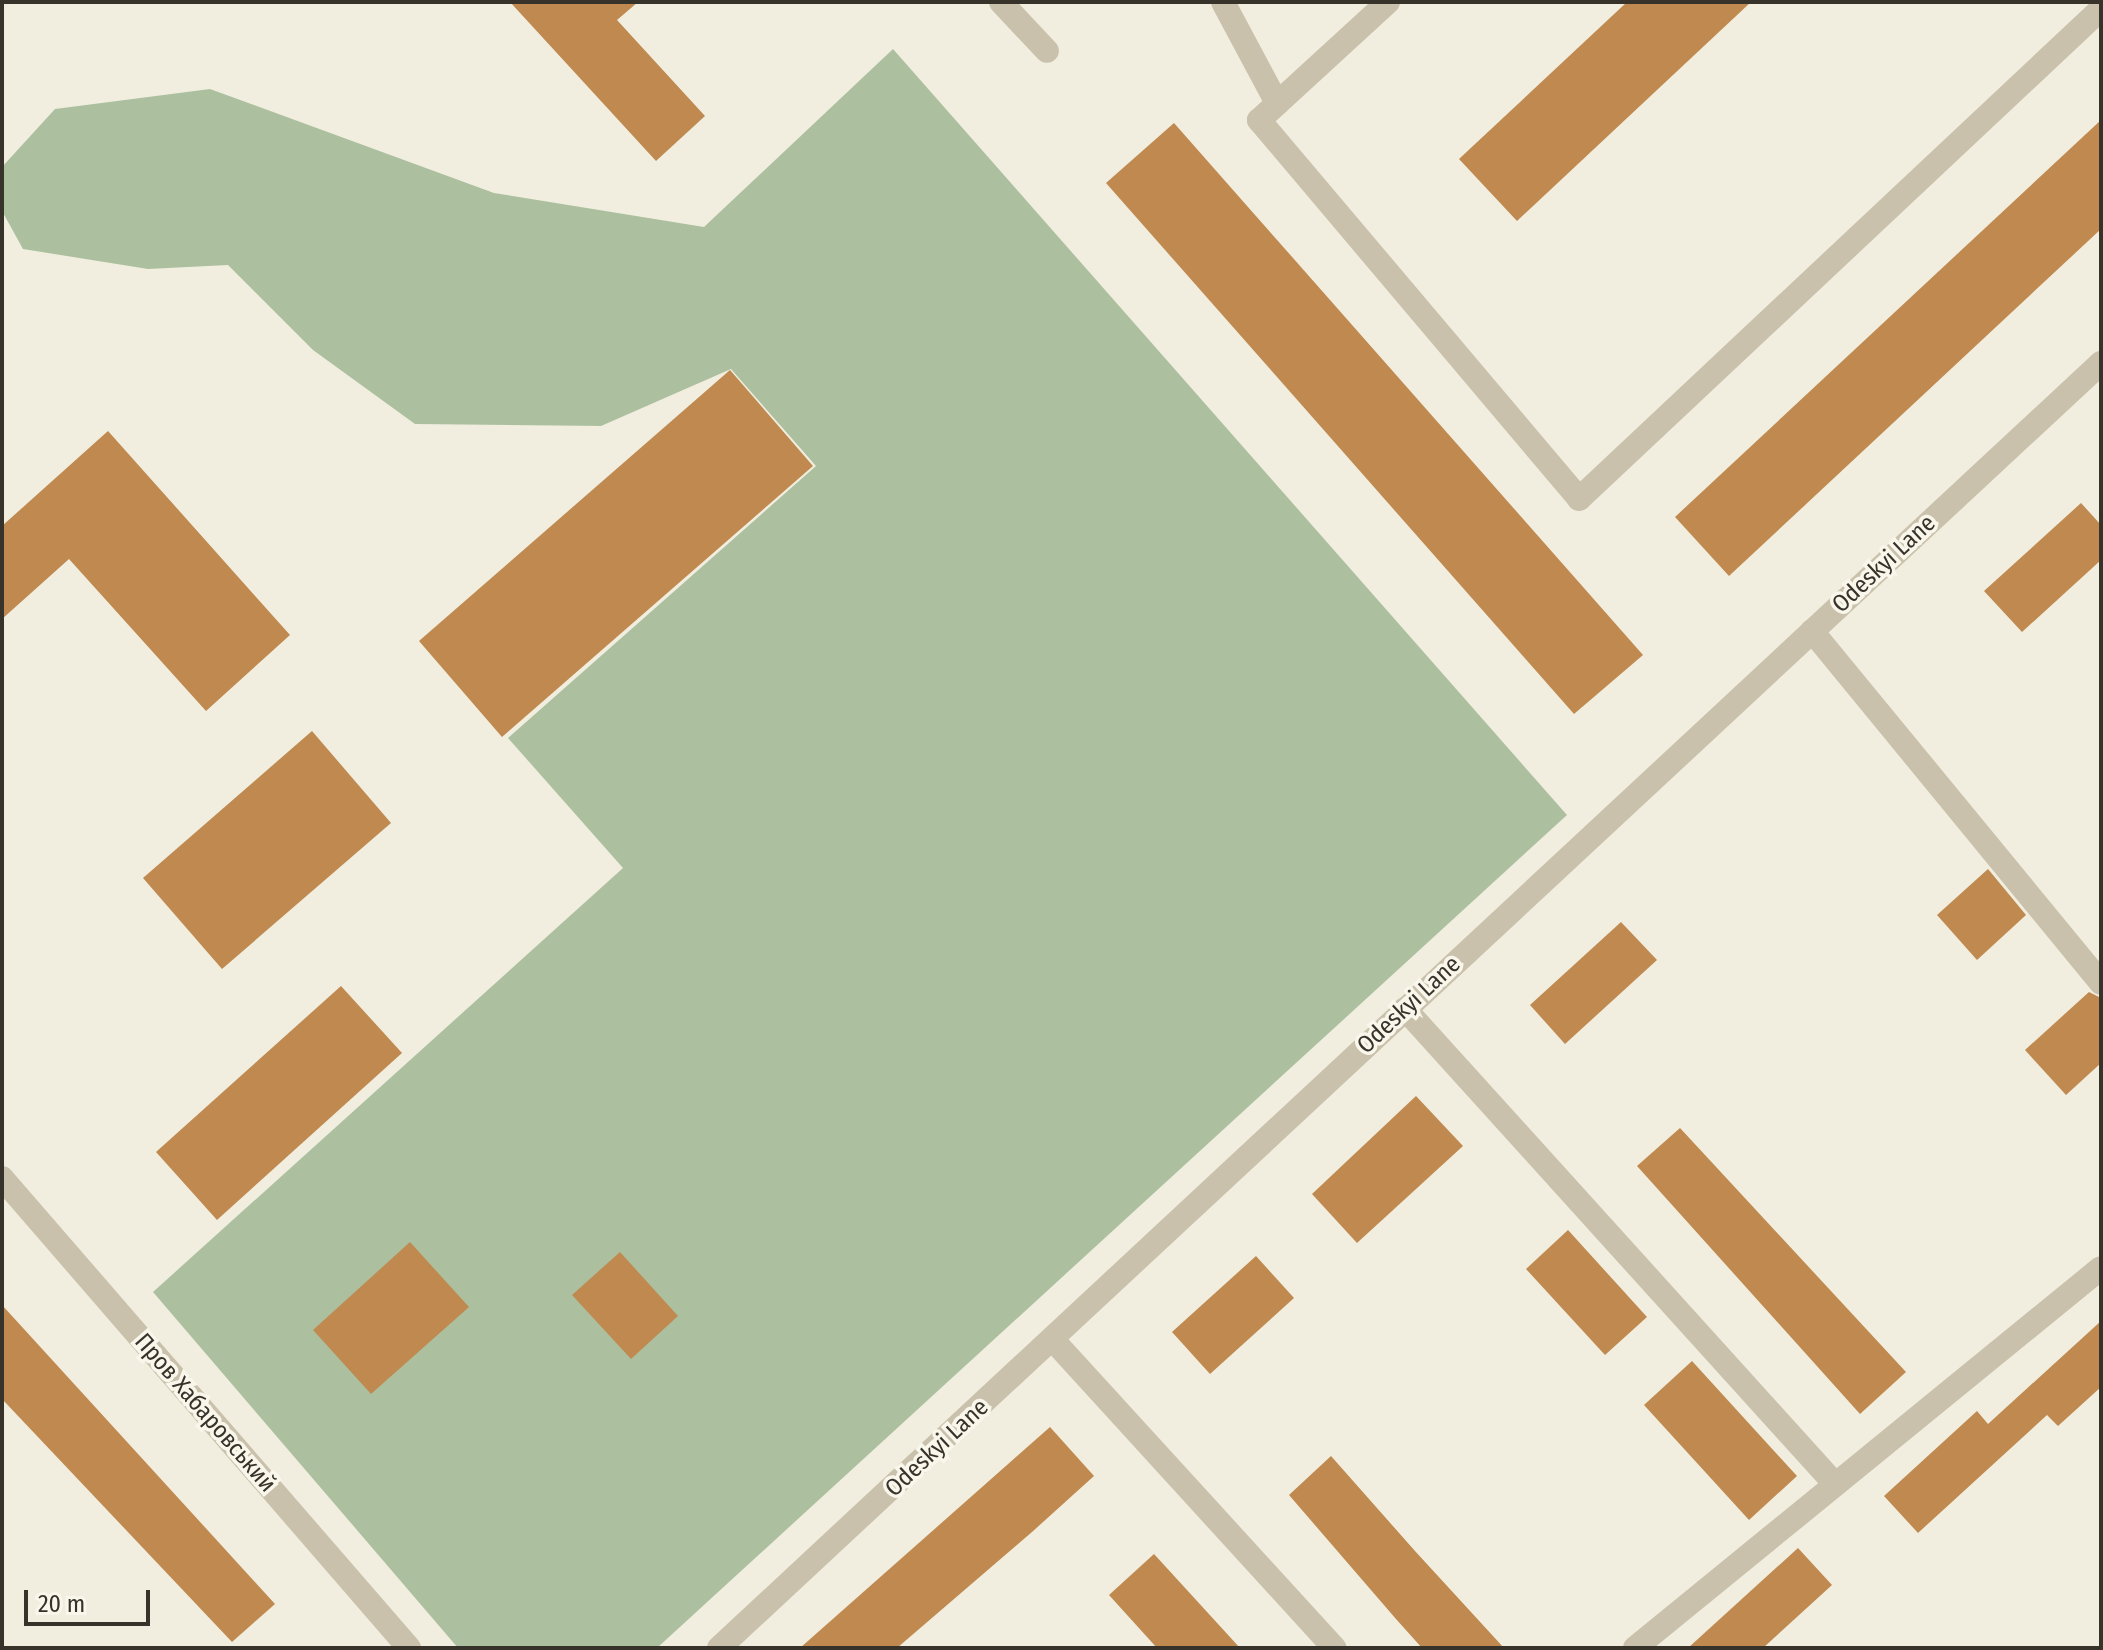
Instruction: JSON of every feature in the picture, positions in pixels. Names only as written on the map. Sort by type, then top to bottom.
[{"type":"street","points":[[1001,2],[1047,51]]},
{"type":"street","points":[[1223,2],[1277,103]]},
{"type":"street","points":[[1388,2],[1259,120],[1579,499],[2101,9]]},
{"type":"street","name":"Odeskyi Lane","points":[[719,1648],[1054,1341],[1405,1009],[2101,363]]},
{"type":"street","points":[[1812,631],[2101,983]]},
{"type":"street","points":[[1405,1009],[1835,1484]]},
{"type":"street","name":"Пров Хабаровський","points":[[2,1178],[409,1648]]},
{"type":"street","points":[[1635,1648],[2101,1268]]},
{"type":"street","points":[[1054,1341],[1334,1648]]},
{"type":"green space","points":[[893,49],[1567,815],[657,1648],[458,1648],[153,1292],[623,868],[508,738],[816,466],[731,369],[601,426],[415,424],[313,350],[228,265],[148,269],[23,249],[2,211],[2,167],[55,109],[210,89],[494,193],[704,227]]},
{"type":"building","points":[[510,2],[638,2],[617,20],[705,116],[656,161]]},
{"type":"building","points":[[1627,2],[1751,2],[1517,221],[1459,159]]},
{"type":"building","points":[[2101,120],[2101,229],[1729,576],[1675,517]]},
{"type":"building","points":[[1174,123],[1643,655],[1574,714],[1106,183]]},
{"type":"building","points":[[730,370],[813,466],[502,737],[419,641]]},
{"type":"building","points":[[108,431],[290,635],[206,711],[69,559],[2,619],[2,526]]},
{"type":"building","points":[[2081,503],[2101,525],[2101,560],[2022,632],[1984,591]]},
{"type":"building","points":[[312,731],[391,823],[222,969],[143,878]]},
{"type":"building","points":[[1988,869],[2026,915],[1977,960],[1937,915]]},
{"type":"building","points":[[1621,922],[1657,960],[1565,1044],[1530,1005]]},
{"type":"building","points":[[341,986],[402,1053],[217,1220],[156,1152]]},
{"type":"building","points":[[2089,992],[2101,998],[2101,1063],[2066,1095],[2025,1050]]},
{"type":"building","points":[[1416,1096],[1463,1146],[1357,1243],[1312,1194]]},
{"type":"building","points":[[1680,1128],[1906,1372],[1860,1414],[1637,1166]]},
{"type":"building","points":[[1568,1230],[1647,1317],[1605,1355],[1526,1269]]},
{"type":"building","points":[[410,1242],[469,1307],[371,1394],[313,1330]]},
{"type":"building","points":[[620,1252],[678,1316],[631,1359],[572,1295]]},
{"type":"building","points":[[1256,1256],[1294,1298],[1210,1374],[1172,1332]]},
{"type":"building","points":[[2,1305],[275,1604],[232,1642],[2,1399]]},
{"type":"building","points":[[2101,1321],[2101,1387],[2058,1426],[2047,1415],[1918,1533],[1884,1496],[1977,1411],[1988,1424]]},
{"type":"building","points":[[1692,1361],[1797,1476],[1749,1520],[1644,1405]]},
{"type":"building","points":[[1050,1427],[1094,1476],[1032,1532],[897,1648],[800,1648]]},
{"type":"building","points":[[1331,1456],[1504,1648],[1422,1648],[1289,1495]]},
{"type":"building","points":[[1798,1548],[1832,1585],[1763,1648],[1688,1648]]},
{"type":"building","points":[[1154,1554],[1240,1648],[1157,1648],[1109,1595]]}]
